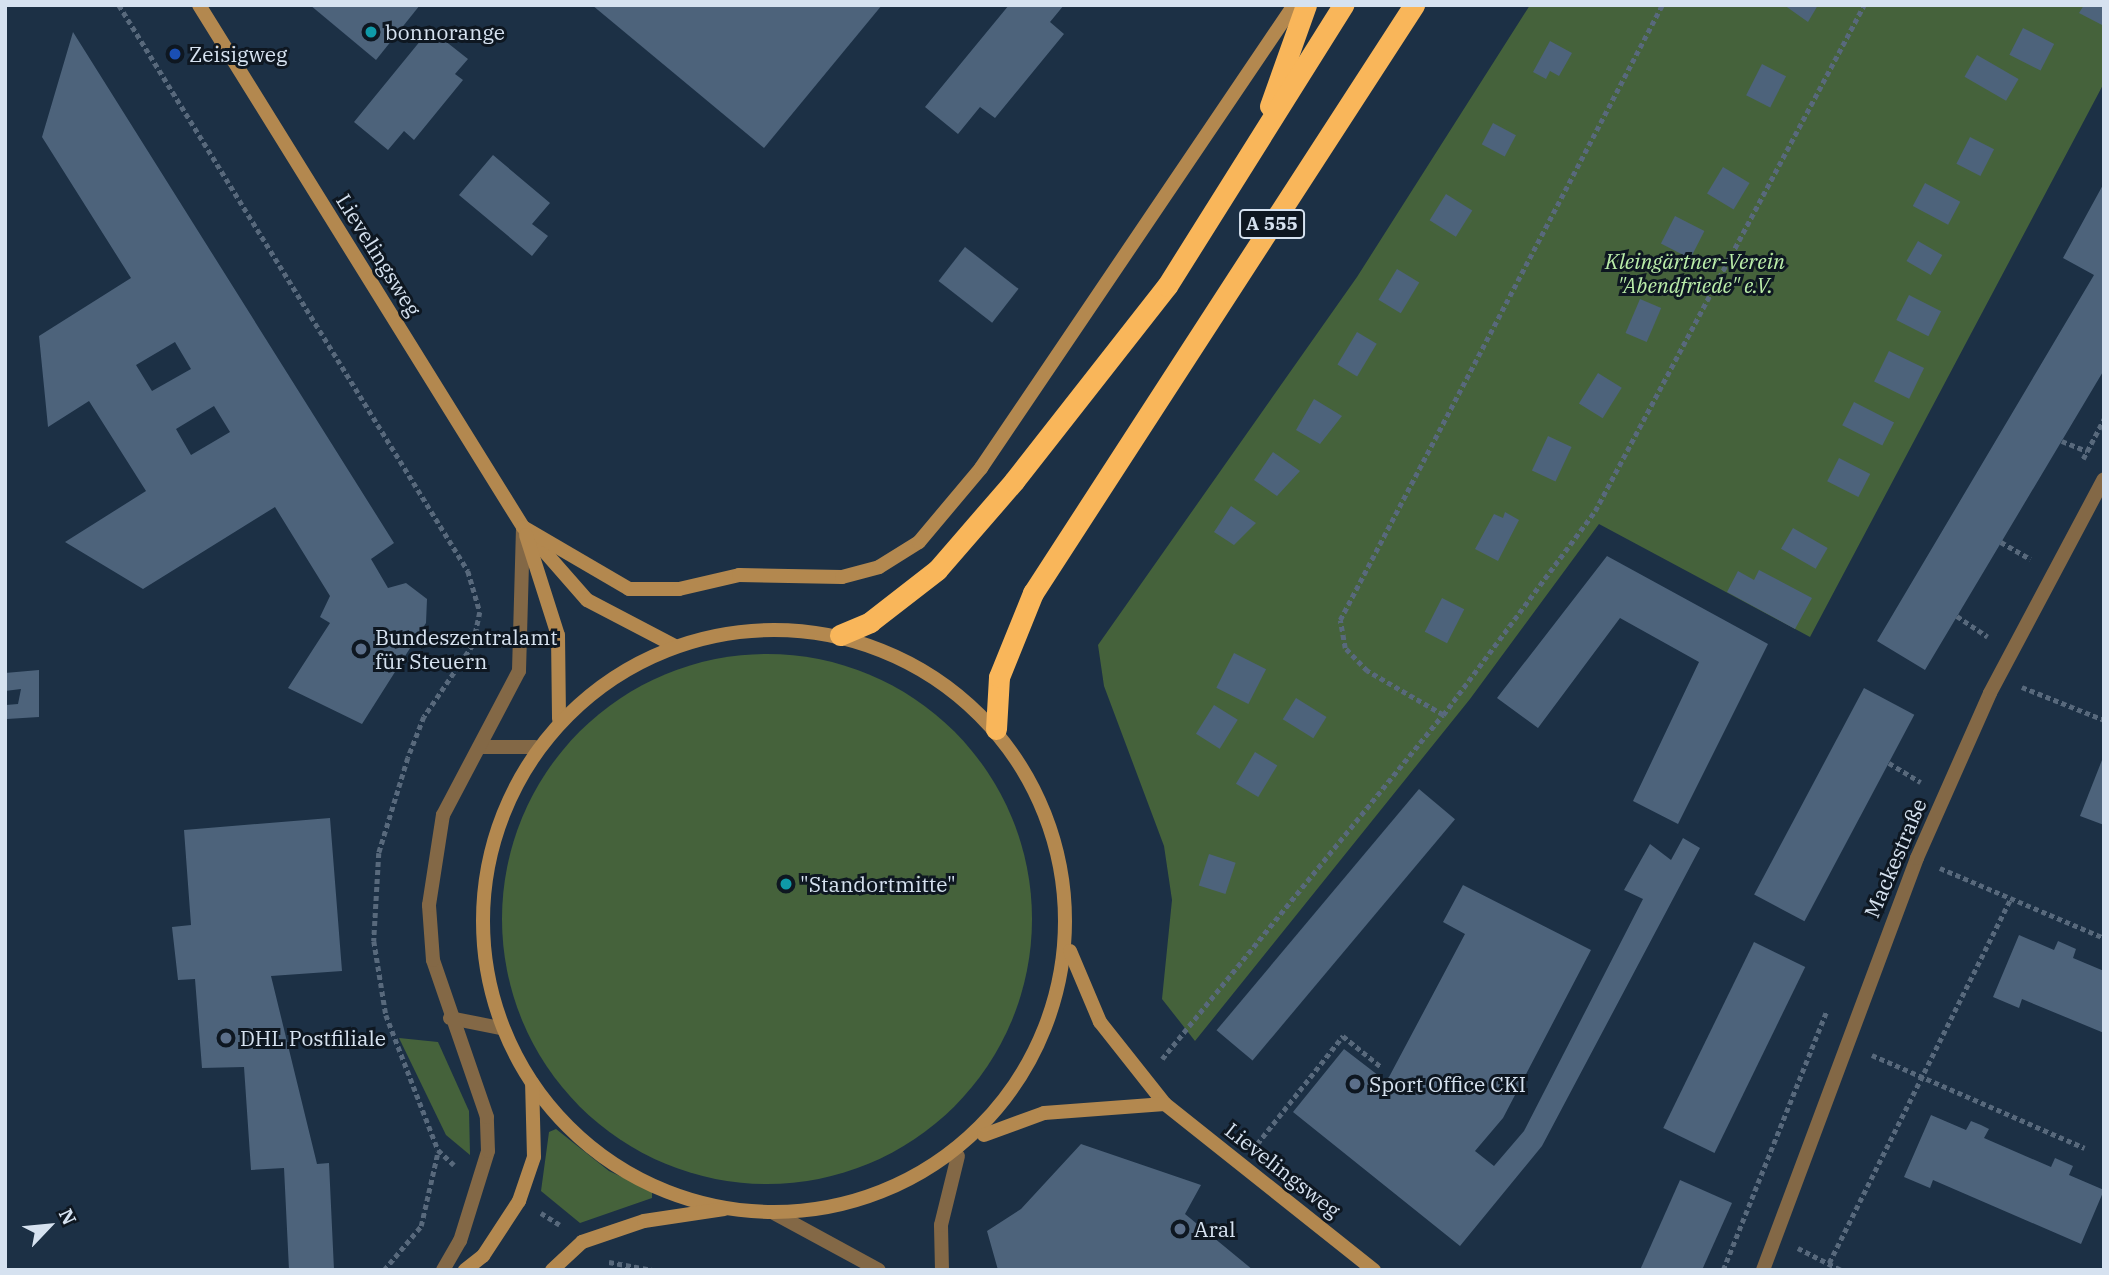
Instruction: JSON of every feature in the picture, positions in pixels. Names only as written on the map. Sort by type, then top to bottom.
[{"type":"highway","points":[[1257,144],[1306,5]]},
{"type":"highway","name":"A 555","points":[[840,635],[899,602],[967,540],[1167,286],[1343,5]]},
{"type":"highway","name":"A 555","points":[[996,729],[999,677],[1033,593],[1414,5]]},
{"type":"street","name":"Lievelingsweg","points":[[199,5],[523,527],[587,600],[675,646]]},
{"type":"street","points":[[443,1270],[481,1180],[487,1117],[450,1018],[433,960],[429,905],[443,815],[519,671],[523,527],[629,589],[679,589],[739,575],[842,577],[879,567],[919,542],[981,468],[1294,5]]},
{"type":"street","name":"Mackestraße","points":[[1763,1270],[1917,858],[1999,678],[2104,479]]},
{"type":"street","name":"Lievelingsweg","points":[[523,527],[558,635],[559,719]]},
{"type":"street","points":[[724,1209],[601,1146],[532,1083],[500,1028],[481,944],[486,857],[506,798],[535,747],[559,719],[620,669],[675,646],[733,631],[840,635],[941,687],[996,729],[1032,790],[1059,867],[1070,951],[1049,1023],[984,1135]]},
{"type":"street","points":[[480,747],[535,747]]},
{"type":"street","name":"Lievelingsweg","points":[[1070,951],[1100,1022],[1148,1076],[1165,1104],[1374,1270]]},
{"type":"street","points":[[450,1018],[500,1028]]},
{"type":"street","points":[[465,1270],[483,1256],[519,1201],[534,1157],[532,1083]]},
{"type":"street","points":[[552,1270],[582,1242],[644,1221],[724,1209],[774,1213],[839,1209],[895,1191],[958,1156],[984,1135],[1044,1112],[1165,1104]]},
{"type":"street","points":[[942,1270],[942,1225],[958,1156]]},
{"type":"street","points":[[774,1213],[879,1270]]},
{"type":"path","points":[[119,5],[468,571],[480,612],[473,645],[424,718],[379,853],[374,941],[386,1015],[438,1150],[465,1172]]},
{"type":"path","points":[[1443,715],[1367,671],[1346,649],[1340,620],[1662,5]]},
{"type":"path","points":[[1148,1076],[1443,715],[1595,511],[1864,5]]},
{"type":"path","points":[[2062,441],[2087,451]]},
{"type":"path","points":[[2001,542],[2032,560]]},
{"type":"path","points":[[1957,616],[1992,639]]},
{"type":"path","points":[[1999,678],[2104,720]]},
{"type":"path","points":[[1889,763],[1922,783]]},
{"type":"path","points":[[1917,858],[2104,938]]},
{"type":"path","points":[[1829,1263],[2011,898]]},
{"type":"path","points":[[1241,1164],[1343,1036],[1380,1066]]},
{"type":"path","points":[[1846,1044],[2085,1148]]},
{"type":"path","points":[[384,1270],[421,1226],[438,1150]]},
{"type":"path","points":[[533,1208],[569,1230]]},
{"type":"path","points":[[1776,1236],[1842,1270]]},
{"type":"path","points":[[604,1258],[613,1266],[652,1270]]},
{"type":"path","points":[[608,1270],[613,1266]]},
{"type":"green space","name":"Kleingärtner-Verein \"Abendfriede\" e.V.","points":[[1530,5],[2104,5],[2104,83],[1810,637],[1599,524],[1470,699],[1195,1041],[1162,999],[1172,900],[1164,846],[1104,686],[1098,645],[1357,277]]},
{"type":"green space","points":[[767,654],[819,659],[869,674],[914,698],[955,731],[988,772],[1012,817],[1027,867],[1032,919],[1027,971],[1012,1021],[988,1066],[955,1107],[914,1140],[869,1164],[819,1179],[767,1184],[715,1179],[665,1164],[620,1140],[579,1107],[546,1066],[522,1021],[507,971],[502,919],[507,867],[522,817],[546,772],[579,731],[620,698],[665,674],[715,659]]},
{"type":"green space","points":[[399,1038],[438,1042],[469,1111],[470,1155],[446,1135]]},
{"type":"green space","points":[[556,1129],[609,1171],[652,1191],[652,1198],[580,1223],[541,1191],[549,1132]]},
{"type":"building","name":"bonnorange","points":[[310,5],[420,5],[376,60]]},
{"type":"building","points":[[592,5],[882,5],[764,148]]},
{"type":"building","points":[[1009,5],[1064,5],[1050,22],[1064,34],[995,118],[980,107],[958,134],[925,107]]},
{"type":"building","points":[[1784,5],[1818,5],[1808,22]]},
{"type":"building","points":[[2084,5],[2104,5],[2104,26],[2079,13]]},
{"type":"building","points":[[2023,28],[2054,44],[2041,71],[2009,55]]},
{"type":"building","points":[[430,29],[468,59],[455,74],[463,80],[414,140],[404,131],[388,150],[354,122]]},
{"type":"building","points":[[73,32],[394,543],[371,559],[388,588],[406,583],[427,599],[426,623],[362,724],[288,688],[330,623],[320,617],[330,596],[275,507],[143,589],[65,542],[146,491],[89,401],[48,427],[39,336],[131,278],[42,137]],"holes":[[[175,342],[191,369],[152,391],[136,365]],[[214,406],[230,432],[191,455],[176,429]]]},
{"type":"building","points":[[1550,41],[1572,53],[1559,76],[1550,71],[1546,79],[1533,72]]},
{"type":"building","points":[[1977,55],[2019,79],[2006,101],[1964,77]]},
{"type":"building","points":[[1762,64],[1786,76],[1770,107],[1746,95]]},
{"type":"building","points":[[1493,123],[1516,135],[1505,156],[1482,144]]},
{"type":"building","points":[[1970,137],[1994,149],[1980,176],[1956,164]]},
{"type":"building","points":[[493,155],[550,203],[532,224],[548,236],[532,256],[459,195]]},
{"type":"building","points":[[1723,167],[1750,183],[1734,210],[1707,194]]},
{"type":"building","points":[[1925,183],[1960,202],[1948,225],[1913,206]]},
{"type":"building","points":[[2104,183],[2104,370],[1925,670],[1877,641],[2094,275],[2063,258]]},
{"type":"building","points":[[1446,194],[1472,210],[1456,237],[1430,220]]},
{"type":"building","points":[[1675,216],[1704,231],[1690,259],[1661,244]]},
{"type":"building","points":[[1918,241],[1942,255],[1931,275],[1906,261]]},
{"type":"building","points":[[965,247],[1019,289],[992,323],[939,281]]},
{"type":"building","points":[[1397,269],[1419,282],[1401,313],[1378,300]]},
{"type":"building","points":[[1909,295],[1941,311],[1928,336],[1896,320]]},
{"type":"building","points":[[1640,299],[1661,308],[1647,342],[1626,333]]},
{"type":"building","points":[[1357,332],[1377,344],[1357,376],[1337,365]]},
{"type":"building","points":[[1889,351],[1924,368],[1909,399],[1874,382]]},
{"type":"building","points":[[1598,373],[1622,388],[1603,418],[1579,404]]},
{"type":"building","points":[[1314,399],[1342,416],[1320,444],[1296,430]]},
{"type":"building","points":[[1854,402],[1894,422],[1882,446],[1842,425]]},
{"type":"building","points":[[1548,436],[1572,447],[1556,481],[1532,470]]},
{"type":"building","points":[[1273,452],[1300,471],[1277,496],[1254,480]]},
{"type":"building","points":[[1839,458],[1870,474],[1858,497],[1827,481]]},
{"type":"building","points":[[1231,506],[1256,523],[1234,545],[1214,532]]},
{"type":"building","points":[[1505,512],[1519,520],[1498,561],[1475,549],[1494,514],[1503,518]]},
{"type":"building","points":[[1793,528],[1828,548],[1816,569],[1781,549]]},
{"type":"building","points":[[1607,556],[1768,644],[1678,824],[1633,801],[1699,662],[1620,618],[1538,728],[1497,698]]},
{"type":"building","points":[[1759,570],[1812,598],[1795,629],[1727,592],[1738,571],[1754,580]]},
{"type":"building","points":[[1442,598],[1464,609],[1447,643],[1425,632]]},
{"type":"building","points":[[1234,653],[1266,669],[1248,704],[1216,688]]},
{"type":"building","points":[[39,670],[39,717],[7,719],[6,705],[18,704],[21,689],[5,691],[5,673]]},
{"type":"building","points":[[1864,688],[1914,715],[1804,921],[1754,895]]},
{"type":"building","points":[[1296,698],[1327,717],[1313,738],[1283,719]]},
{"type":"building","points":[[1214,705],[1238,720],[1220,749],[1196,734]]},
{"type":"building","points":[[1255,752],[1277,765],[1258,797],[1236,784]]},
{"type":"building","points":[[2104,755],[2104,825],[2080,816]]},
{"type":"building","points":[[1419,789],[1455,819],[1253,1061],[1217,1030]]},
{"type":"building","points":[[330,818],[342,971],[271,976],[317,1164],[329,1163],[334,1270],[289,1270],[284,1168],[251,1170],[244,1067],[202,1068],[195,979],[178,980],[172,927],[191,925],[184,830]]},
{"type":"building","points":[[1683,838],[1700,848],[1542,1146],[1460,1246],[1293,1112],[1344,1049],[1383,1079],[1389,1077],[1465,934],[1443,922],[1463,885],[1591,950],[1503,1118],[1475,1151],[1494,1166],[1524,1131],[1643,899],[1624,890],[1650,844],[1671,860]]},
{"type":"building","points":[[1209,854],[1236,863],[1225,894],[1199,885]]},
{"type":"building","name":"\"Standortmitte\"","points":[[786,876],[792,878],[792,890],[786,892],[780,890],[778,884],[780,878]]},
{"type":"building","points":[[2019,935],[2054,950],[2058,941],[2076,949],[2073,958],[2104,971],[2104,1033],[2022,999],[2019,1008],[1993,997]]},
{"type":"building","points":[[1754,942],[1805,967],[1714,1153],[1663,1128]]},
{"type":"building","points":[[1931,1115],[1966,1130],[1971,1121],[1981,1125],[1989,1129],[1984,1138],[2051,1167],[2055,1158],[2073,1166],[2069,1175],[2104,1190],[2081,1244],[1933,1180],[1930,1188],[1904,1177]]},
{"type":"building","points":[[1081,1144],[1201,1185],[1185,1214],[1253,1270],[998,1270],[987,1231],[1021,1209]]},
{"type":"building","points":[[1680,1180],[1732,1203],[1702,1270],[1640,1270]]},
{"type":"place","name":"bonnorange","points":[[371,32]]},
{"type":"place","name":"Zeisigweg","points":[[175,54]]},
{"type":"place","name":"Bundeszentralamt für Steuern","points":[[361,649]]},
{"type":"place","name":"\"Standortmitte\"","points":[[786,884]]},
{"type":"place","name":"DHL Postfiliale","points":[[226,1038]]},
{"type":"place","name":"Sport Office CKI","points":[[1355,1084]]},
{"type":"place","name":"Aral","points":[[1180,1229]]}]
